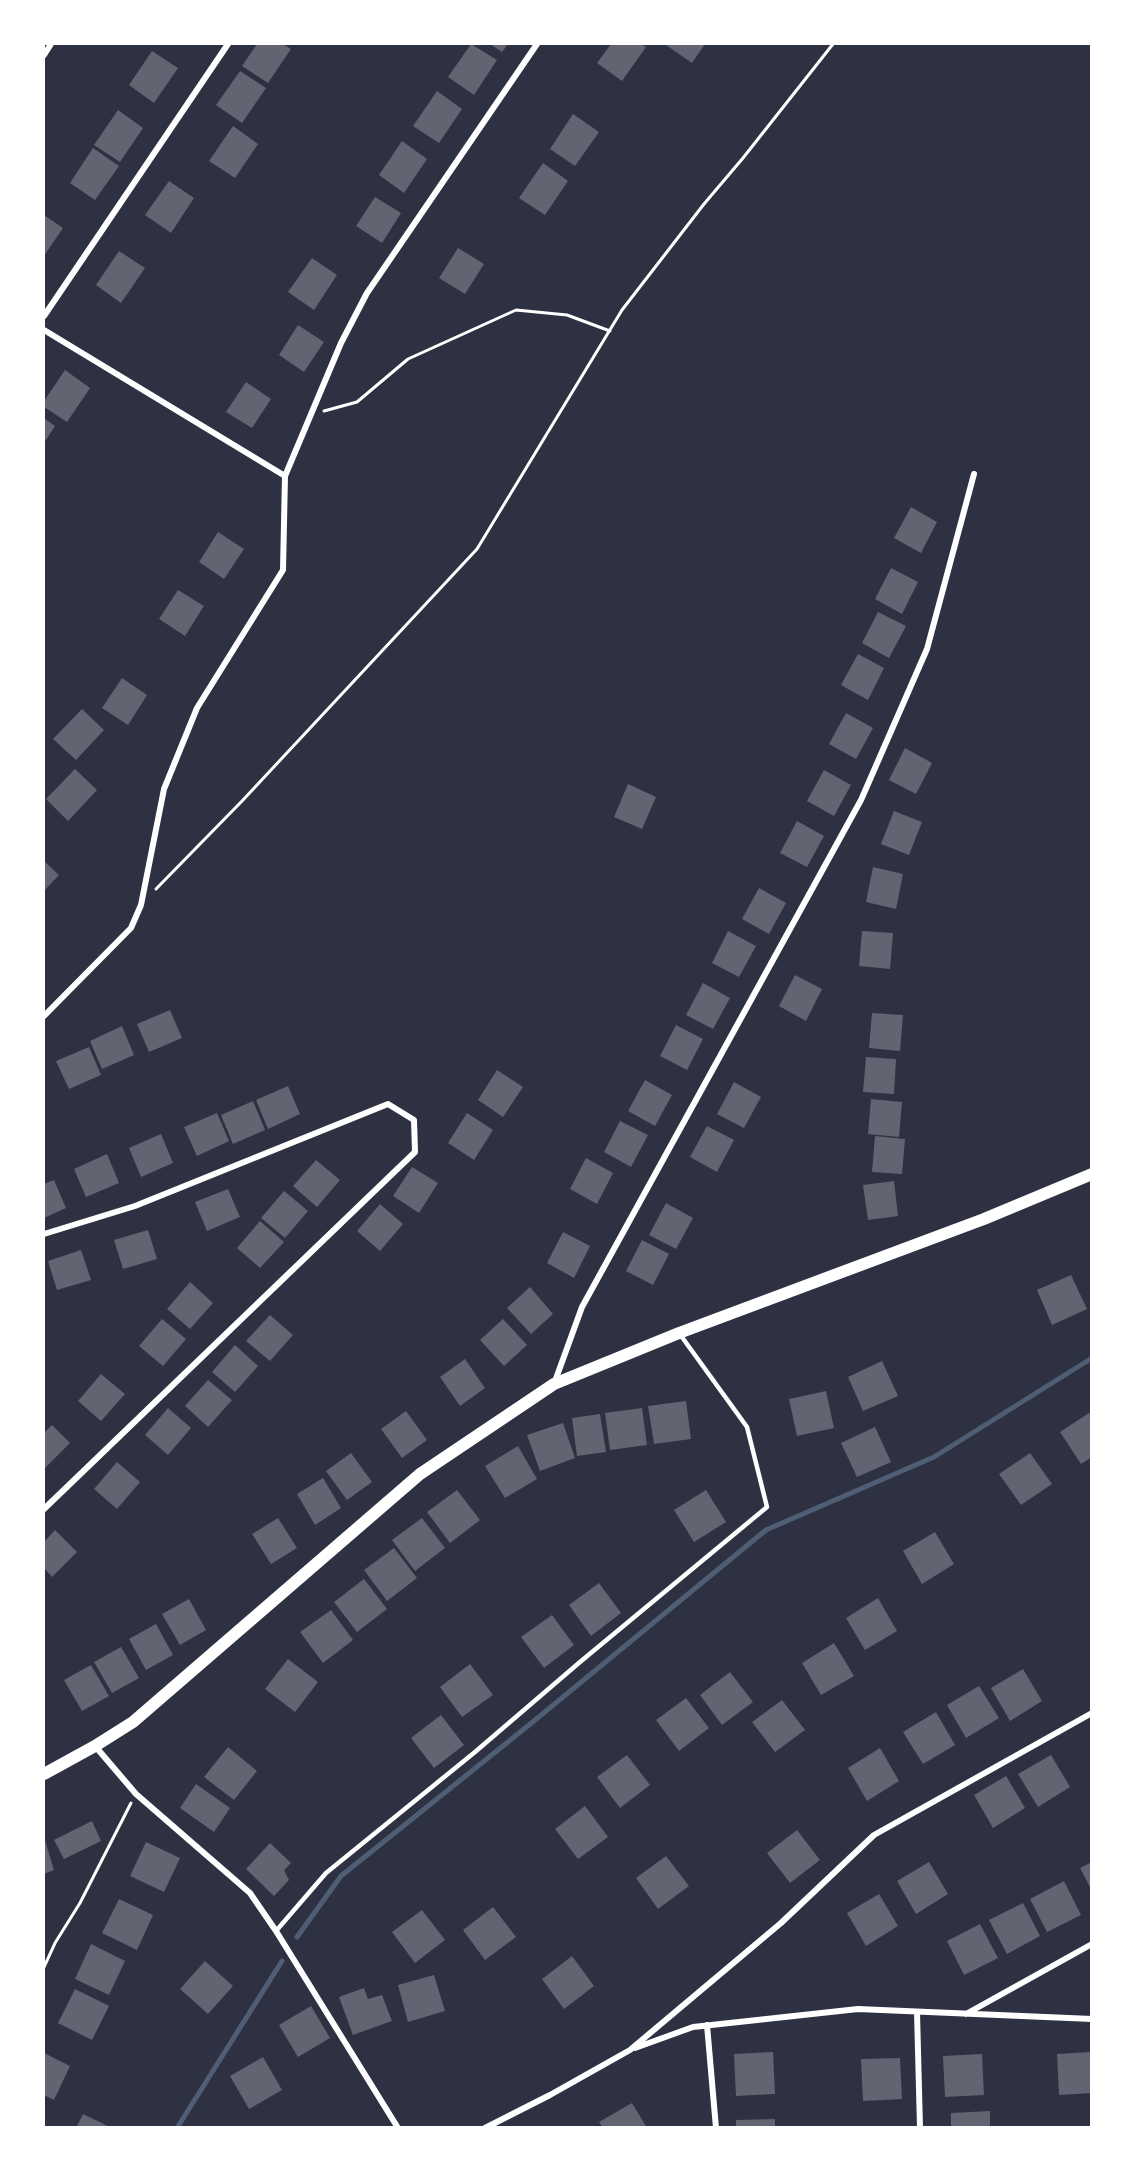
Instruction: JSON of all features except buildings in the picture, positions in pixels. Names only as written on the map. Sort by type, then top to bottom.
[{"type":"main road","points":[[44,1774],[133,1722],[420,1474],[554,1384],[680,1333],[984,1219],[1092,1174]]},
{"type":"street","points":[[44,55],[51,44]]},
{"type":"street","points":[[44,316],[228,44]]},
{"type":"street","points":[[44,1016],[131,928],[141,905],[164,789],[197,708],[283,570],[285,476],[341,343],[367,293],[537,44]]},
{"type":"street","points":[[44,330],[285,476]]},
{"type":"street","points":[[554,1384],[582,1307],[861,800],[927,649],[974,474]]},
{"type":"street","points":[[44,1234],[135,1206],[388,1104],[414,1120],[415,1152],[44,1509]]},
{"type":"street","points":[[630,2050],[782,1923],[874,1835],[1092,1713]]},
{"type":"street","points":[[95,1746],[136,1794],[250,1893],[398,2127]]},
{"type":"street","points":[[964,2015],[1092,1944]]},
{"type":"street","points":[[485,2127],[550,2095],[630,2050],[693,2027],[858,2008],[964,2015],[1092,2019]]},
{"type":"street","points":[[917,2012],[920,2127]]},
{"type":"street","points":[[707,2025],[716,2127]]},
{"type":"lane","points":[[276,1931],[326,1873],[475,1752],[767,1507],[747,1427],[680,1333]]},
{"type":"path","points":[[141,905],[243,800],[477,549],[622,310],[833,44]]},
{"type":"path","points":[[311,415],[357,402],[408,359],[516,310],[567,315],[610,332]]},
{"type":"path","points":[[44,1967],[136,1794]]},
{"type":"waterway","points":[[297,1937],[341,1876],[766,1530],[934,1457],[1092,1358]]},
{"type":"waterway","points":[[177,2128],[282,1961]]}]
